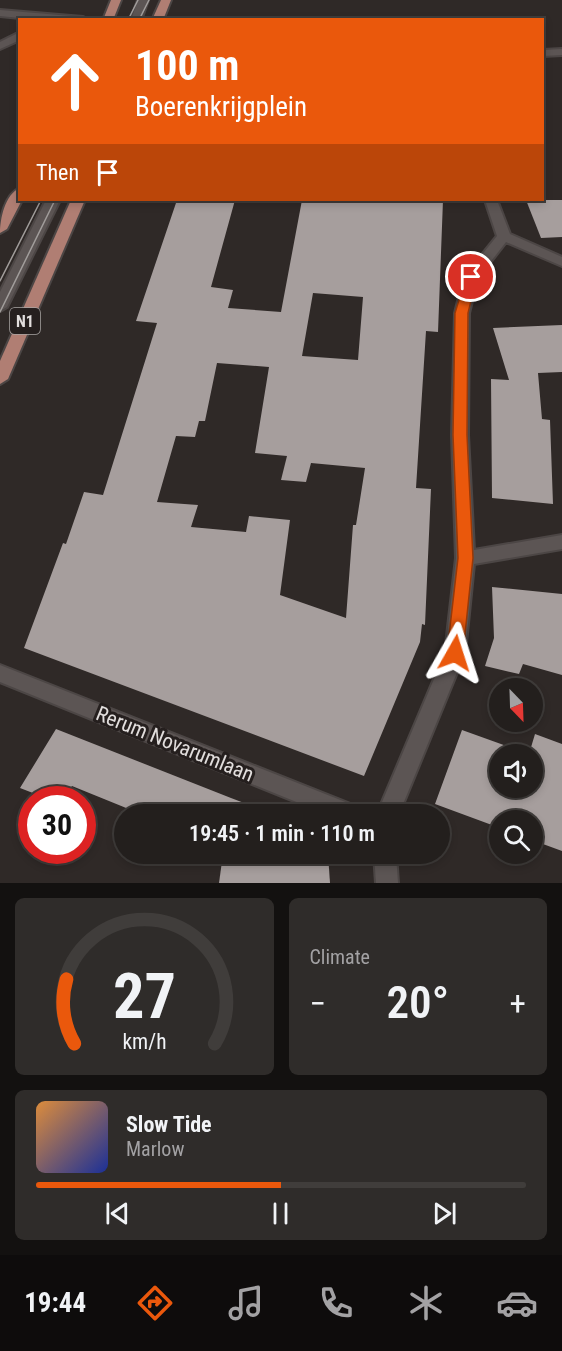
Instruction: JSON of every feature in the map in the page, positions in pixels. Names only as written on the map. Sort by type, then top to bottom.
[{"type":"main road","points":[[109,18],[116,0]]},
{"type":"main road","points":[[158,18],[166,0]]},
{"type":"main road","points":[[0,229],[18,196]]},
{"type":"main road","name":"N1","points":[[0,379],[78,201]]},
{"type":"street","points":[[132,18],[142,2]]},
{"type":"street","points":[[137,18],[142,2]]},
{"type":"street","points":[[0,13],[47,18]]},
{"type":"street","points":[[0,46],[18,36]]},
{"type":"street","points":[[544,53],[562,52]]},
{"type":"street","points":[[0,285],[43,201]]},
{"type":"street","points":[[0,308],[53,201]]},
{"type":"street","points":[[491,201],[504,236],[562,262]]},
{"type":"street","points":[[392,804],[455,653],[465,558],[460,435],[462,313],[471,277],[504,236]]},
{"type":"street","points":[[465,558],[562,542]]},
{"type":"street","name":"Rerum Novarumlaan","points":[[0,673],[325,804]]},
{"type":"street","points":[[386,864],[387,883]]},
{"type":"building","points":[[562,200],[562,237],[541,238],[526,201]]},
{"type":"building","points":[[177,201],[235,201],[211,287],[233,290],[228,308],[281,312],[302,201],[327,201],[326,203],[443,201],[438,332],[426,331],[416,488],[431,489],[425,625],[422,624],[420,642],[364,776],[24,648],[63,543],[66,544],[84,492],[103,495],[157,323],[136,321]],"holes":[[[313,293],[363,297],[358,360],[302,356]],[[217,363],[269,367],[255,453],[287,456],[281,480],[306,482],[311,463],[365,468],[356,525],[353,525],[346,618],[280,595],[290,520],[249,516],[246,532],[191,527],[198,505],[157,502],[176,436],[195,437],[199,421],[205,421]]]},
{"type":"building","points":[[562,325],[562,372],[538,373],[542,419],[550,420],[553,504],[492,498],[491,379],[509,380],[493,328]]},
{"type":"building","points":[[492,587],[562,594],[562,675],[523,664],[519,674],[485,666],[494,638]]},
{"type":"building","points":[[56,729],[247,804],[116,804],[96,796],[96,786],[21,786]]},
{"type":"building","points":[[462,730],[501,744],[489,744],[489,798],[543,798],[543,744],[532,744],[535,734],[562,744],[562,851],[543,844],[543,810],[489,810],[489,824],[450,810],[450,804],[435,804]]},
{"type":"building","points":[[222,864],[329,864],[330,883],[219,883]]},
{"type":"tram line","points":[[129,18],[138,0]]},
{"type":"tram line","points":[[140,18],[149,0]]},
{"type":"tram line","points":[[0,281],[40,201]]},
{"type":"tram line","points":[[0,312],[55,201]]},
{"type":"route","points":[[455,653],[465,558],[460,435],[462,313],[471,277]]}]
